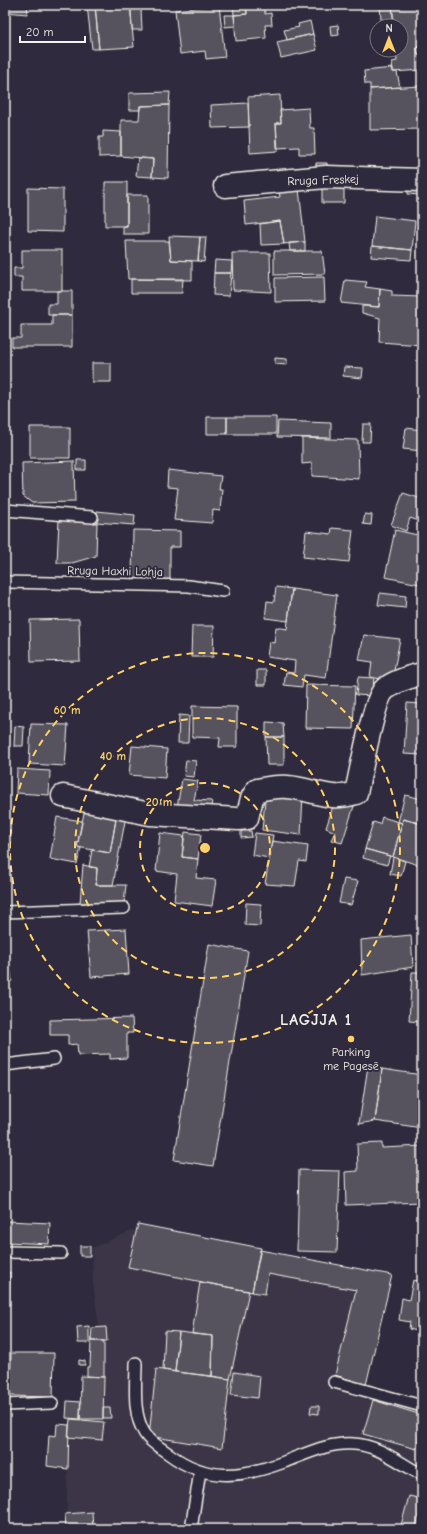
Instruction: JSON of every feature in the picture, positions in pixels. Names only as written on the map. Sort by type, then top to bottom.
[{"type":"street","name":"Rruga Freskej","points":[[225,186],[326,177],[422,180]]},
{"type":"street","points":[[63,796],[150,814],[238,819],[247,818],[252,798],[257,790],[272,787],[289,787],[324,795],[344,797],[356,793],[367,739],[377,705],[384,690],[409,677],[422,674]]},
{"type":"lane","points":[[5,510],[92,517]]},
{"type":"lane","name":"Rruga Haxhi Lohja","points":[[5,582],[189,586],[223,591]]},
{"type":"lane","points":[[5,912],[124,908]]},
{"type":"lane","points":[[5,1065],[54,1059]]},
{"type":"lane","points":[[5,1252],[61,1253]]},
{"type":"lane","points":[[136,1363],[135,1398],[145,1435],[178,1460],[200,1471],[219,1475],[245,1473],[283,1462],[311,1450],[334,1445],[354,1444],[370,1448],[415,1471],[422,1473]]},
{"type":"lane","points":[[334,1382],[422,1406]]},
{"type":"lane","points":[[5,1405],[52,1403]]},
{"type":"lane","points":[[191,1529],[200,1471]]},
{"type":"shaded area","points":[[138,1224],[261,1248],[260,1250],[392,1275],[362,1396],[422,1411],[422,1512],[419,1529],[66,1529],[69,1420],[66,1418],[103,1419],[104,1341],[107,1341],[106,1327],[99,1328],[93,1283],[92,1248],[136,1229]]},
{"type":"building","points":[[5,5],[28,5],[27,14],[5,12]]},
{"type":"building","points":[[87,5],[95,5],[99,49],[92,49]]},
{"type":"building","points":[[95,5],[130,5],[134,47],[99,49]]},
{"type":"building","points":[[219,5],[225,57],[206,59],[205,51],[180,54],[175,10]]},
{"type":"building","points":[[233,5],[246,5],[247,14],[234,15]]},
{"type":"building","points":[[246,5],[264,5],[265,14],[271,13],[272,25],[265,25],[266,38],[236,41],[234,15],[247,14]]},
{"type":"building","points":[[380,5],[392,5],[393,18],[381,18]]},
{"type":"building","points":[[392,5],[422,5],[422,47],[417,47],[418,55],[422,54],[422,70],[393,72],[392,62],[397,61],[397,58],[409,58],[409,18],[393,18]]},
{"type":"building","points":[[141,9],[142,30],[132,30],[131,10]]},
{"type":"building","points":[[224,15],[234,15],[235,26],[225,27]]},
{"type":"building","points":[[310,21],[313,34],[287,40],[284,30],[299,27],[298,24]]},
{"type":"building","points":[[338,25],[339,35],[331,36],[330,26]]},
{"type":"building","points":[[313,34],[317,50],[281,58],[277,42]]},
{"type":"building","points":[[417,47],[422,47],[422,54],[418,55]]},
{"type":"building","points":[[393,68],[393,72],[397,72],[400,87],[370,89],[370,84],[365,84],[364,71]]},
{"type":"building","points":[[421,86],[422,129],[370,130],[370,89]]},
{"type":"building","points":[[170,92],[169,105],[140,106],[140,110],[129,110],[129,93]]},
{"type":"building","points":[[280,95],[281,123],[276,123],[278,151],[250,153],[248,97]]},
{"type":"building","points":[[248,103],[249,127],[212,128],[211,105]]},
{"type":"building","points":[[169,105],[168,178],[152,177],[153,159],[121,156],[121,120],[139,120],[140,106]]},
{"type":"building","points":[[309,108],[310,128],[314,128],[315,154],[299,154],[299,147],[277,148],[276,123],[281,123],[280,110]]},
{"type":"building","points":[[103,131],[121,132],[121,156],[99,157],[99,137],[103,137]]},
{"type":"building","points":[[138,158],[153,159],[152,177],[136,176]]},
{"type":"building","points":[[316,163],[327,163],[327,167],[316,167]]},
{"type":"building","points":[[105,182],[127,182],[127,226],[105,226]]},
{"type":"building","points":[[344,187],[344,203],[322,203],[322,188]]},
{"type":"building","points":[[28,188],[63,189],[63,232],[28,231]]},
{"type":"building","points":[[299,189],[305,242],[284,244],[280,221],[246,225],[244,201],[280,197],[279,191]]},
{"type":"building","points":[[408,190],[419,190],[419,195],[408,194]]},
{"type":"building","points":[[127,195],[148,195],[148,234],[123,234],[123,226],[127,226]]},
{"type":"building","points":[[375,216],[415,221],[412,250],[372,246]]},
{"type":"building","points":[[280,221],[284,244],[261,245],[260,224]]},
{"type":"building","points":[[169,236],[200,237],[198,261],[171,260]]},
{"type":"building","points":[[200,237],[206,237],[204,262],[198,261]]},
{"type":"building","points":[[126,241],[169,241],[171,260],[192,261],[192,280],[128,279]]},
{"type":"building","points":[[305,242],[305,251],[290,251],[289,243]]},
{"type":"building","points":[[372,246],[412,250],[411,260],[371,257]]},
{"type":"building","points":[[22,250],[62,250],[62,291],[22,291],[22,277],[14,277],[14,268],[22,268]]},
{"type":"building","points":[[274,251],[322,251],[325,274],[274,275]]},
{"type":"building","points":[[232,253],[270,253],[271,292],[233,290]]},
{"type":"building","points":[[215,260],[232,261],[231,273],[214,273]]},
{"type":"building","points":[[214,273],[231,273],[229,296],[213,295]]},
{"type":"building","points":[[324,277],[325,301],[275,302],[275,278]]},
{"type":"building","points":[[131,279],[183,279],[182,293],[131,293]]},
{"type":"building","points":[[345,280],[367,282],[365,287],[380,289],[379,307],[341,303]]},
{"type":"building","points":[[380,289],[392,291],[392,296],[422,297],[422,345],[379,342],[380,318],[362,313],[362,306],[379,307]]},
{"type":"building","points":[[57,291],[72,291],[72,315],[48,315],[48,304],[57,304]]},
{"type":"building","points":[[52,315],[72,315],[72,347],[12,347],[12,338],[21,338],[21,325],[52,325]]},
{"type":"building","points":[[275,358],[287,359],[287,365],[275,364]]},
{"type":"building","points":[[92,363],[111,363],[111,382],[92,382]]},
{"type":"building","points":[[344,367],[363,368],[362,378],[343,376]]},
{"type":"building","points":[[207,417],[227,417],[227,434],[207,434]]},
{"type":"building","points":[[227,417],[276,417],[276,434],[227,434]]},
{"type":"building","points":[[278,421],[331,423],[331,438],[277,437]]},
{"type":"building","points":[[363,424],[371,424],[370,442],[362,442]]},
{"type":"building","points":[[30,427],[70,427],[70,458],[30,458]]},
{"type":"building","points":[[406,428],[422,430],[422,451],[403,449]]},
{"type":"building","points":[[302,438],[358,440],[359,479],[312,476],[312,463],[302,464]]},
{"type":"building","points":[[77,460],[86,460],[86,470],[77,470]]},
{"type":"building","points":[[74,461],[75,502],[32,503],[23,496],[22,463]]},
{"type":"building","points":[[168,470],[221,476],[219,489],[222,489],[220,511],[213,510],[212,523],[174,520],[178,488],[167,487]]},
{"type":"building","points":[[403,493],[422,499],[422,522],[410,518],[406,531],[391,525]]},
{"type":"building","points":[[97,511],[135,515],[134,525],[96,522]]},
{"type":"building","points":[[365,514],[372,515],[371,525],[363,524]]},
{"type":"building","points":[[59,520],[97,523],[96,556],[72,563],[57,563]]},
{"type":"building","points":[[332,528],[353,530],[349,562],[303,557],[306,531],[331,534]]},
{"type":"building","points":[[133,530],[180,531],[180,547],[170,547],[170,580],[132,579]]},
{"type":"building","points":[[395,530],[422,536],[422,568],[419,584],[385,577]]},
{"type":"building","points":[[276,587],[292,589],[288,621],[265,618],[267,601],[274,602]]},
{"type":"building","points":[[292,589],[337,595],[326,678],[304,675],[302,687],[284,685],[286,672],[294,673],[295,661],[267,657],[269,642],[274,643],[276,627],[287,629]]},
{"type":"building","points":[[380,593],[406,596],[405,608],[378,605]]},
{"type":"building","points":[[79,619],[80,661],[31,662],[30,620]]},
{"type":"building","points":[[192,626],[214,626],[213,657],[191,657]]},
{"type":"building","points":[[364,635],[400,639],[392,681],[370,677],[372,662],[359,660]]},
{"type":"building","points":[[257,670],[266,670],[266,685],[257,685]]},
{"type":"building","points":[[358,677],[374,678],[372,696],[356,695]]},
{"type":"building","points":[[306,685],[355,686],[353,729],[305,728]]},
{"type":"building","points":[[407,703],[422,704],[422,755],[404,754]]},
{"type":"building","points":[[192,706],[237,707],[237,747],[219,747],[220,738],[192,737]]},
{"type":"building","points":[[179,715],[189,716],[188,743],[178,743]]},
{"type":"building","points":[[266,722],[283,723],[284,737],[266,737]]},
{"type":"building","points":[[31,724],[68,725],[65,766],[29,764]]},
{"type":"building","points":[[15,726],[24,727],[23,746],[14,746]]},
{"type":"building","points":[[266,737],[284,737],[284,765],[267,765]]},
{"type":"building","points":[[132,746],[167,749],[165,778],[129,775]]},
{"type":"building","points":[[186,760],[196,761],[194,777],[184,776]]},
{"type":"building","points":[[17,769],[50,771],[49,795],[16,793]]},
{"type":"building","points":[[182,779],[198,781],[194,800],[212,801],[210,816],[176,813]]},
{"type":"building","points":[[266,791],[303,795],[301,835],[262,830]]},
{"type":"building","points":[[405,795],[422,799],[422,824],[403,819],[402,823],[398,822]]},
{"type":"building","points":[[335,800],[355,803],[342,843],[331,840],[335,832],[326,828]]},
{"type":"building","points":[[85,808],[117,814],[110,853],[77,847]]},
{"type":"building","points":[[117,814],[126,816],[113,885],[96,885],[97,868],[89,867],[92,850],[110,853]]},
{"type":"building","points":[[57,817],[82,821],[77,847],[81,848],[77,864],[50,859]]},
{"type":"building","points":[[382,817],[402,823],[393,857],[365,849],[373,822],[380,824]]},
{"type":"building","points":[[403,819],[422,824],[422,866],[393,857]]},
{"type":"building","points":[[241,831],[251,831],[252,837],[241,838]]},
{"type":"building","points":[[185,832],[201,834],[198,859],[182,857]]},
{"type":"building","points":[[160,833],[184,836],[182,857],[198,859],[196,878],[216,880],[212,906],[174,901],[177,874],[156,871]]},
{"type":"building","points":[[255,833],[273,835],[269,858],[252,855]]},
{"type":"building","points":[[272,841],[308,846],[306,862],[299,861],[295,886],[265,884]]},
{"type":"building","points":[[365,849],[390,856],[387,865],[363,858]]},
{"type":"building","points":[[393,857],[405,861],[401,876],[390,874]]},
{"type":"building","points":[[83,865],[97,868],[96,885],[126,885],[124,903],[80,903]]},
{"type":"building","points":[[344,879],[358,881],[351,905],[339,903]]},
{"type":"building","points":[[246,903],[261,904],[260,926],[245,925]]},
{"type":"building","points":[[126,929],[129,974],[91,977],[87,931]]},
{"type":"building","points":[[411,935],[413,967],[362,975],[361,940]]},
{"type":"building","points":[[5,938],[10,966],[5,967]]},
{"type":"building","points":[[209,944],[248,951],[213,1166],[174,1160]]},
{"type":"building","points":[[10,966],[12,981],[5,982],[5,967]]},
{"type":"building","points":[[412,972],[422,972],[422,1022],[409,1021]]},
{"type":"building","points":[[132,1018],[133,1033],[127,1033],[127,1058],[110,1059],[110,1054],[78,1055],[77,1044],[68,1045],[68,1035],[50,1035],[50,1020]]},
{"type":"building","points":[[421,1057],[422,1075],[419,1075]]},
{"type":"building","points":[[368,1066],[382,1069],[375,1121],[359,1124]]},
{"type":"building","points":[[382,1069],[422,1075],[422,1128],[375,1121]]},
{"type":"building","points":[[382,1143],[382,1148],[422,1146],[422,1202],[346,1205],[345,1172],[358,1171],[357,1144]]},
{"type":"building","points":[[299,1170],[340,1171],[337,1252],[297,1251]]},
{"type":"building","points":[[7,1221],[50,1223],[49,1244],[6,1242]]},
{"type":"building","points":[[138,1224],[261,1248],[252,1292],[128,1267]]},
{"type":"building","points":[[80,1246],[90,1246],[90,1256],[80,1256]]},
{"type":"building","points":[[260,1250],[392,1275],[366,1385],[335,1375],[356,1290],[268,1274],[265,1294],[252,1292]]},
{"type":"building","points":[[5,1272],[10,1272],[9,1305],[5,1305]]},
{"type":"building","points":[[413,1280],[422,1282],[422,1332],[409,1329],[410,1322],[399,1320],[402,1298],[409,1300]]},
{"type":"building","points":[[200,1282],[249,1291],[230,1379],[212,1376],[213,1336],[192,1334]]},
{"type":"building","points":[[89,1326],[89,1343],[78,1343],[77,1327]]},
{"type":"building","points":[[106,1327],[107,1341],[91,1341],[92,1328]]},
{"type":"building","points":[[165,1331],[179,1332],[175,1372],[163,1370]]},
{"type":"building","points":[[179,1332],[213,1336],[212,1376],[175,1372]]},
{"type":"building","points":[[91,1341],[104,1341],[104,1377],[87,1376],[87,1367],[90,1367]]},
{"type":"building","points":[[11,1353],[54,1353],[53,1397],[10,1396]]},
{"type":"building","points":[[79,1360],[85,1361],[85,1365],[79,1365]]},
{"type":"building","points":[[156,1369],[230,1379],[222,1448],[149,1436]]},
{"type":"building","points":[[234,1372],[260,1376],[258,1398],[231,1395]]},
{"type":"building","points":[[81,1376],[104,1377],[103,1419],[80,1419]]},
{"type":"building","points":[[373,1400],[422,1415],[422,1426],[416,1449],[363,1434]]},
{"type":"building","points":[[67,1401],[81,1402],[80,1419],[66,1418]]},
{"type":"building","points":[[311,1406],[319,1406],[319,1414],[310,1413]]},
{"type":"building","points":[[103,1408],[110,1408],[111,1418],[103,1418]]},
{"type":"building","points":[[70,1419],[104,1422],[102,1440],[68,1437]]},
{"type":"building","points":[[57,1424],[69,1425],[68,1469],[47,1466],[49,1435],[56,1436]]},
{"type":"building","points":[[409,1496],[422,1499],[416,1529],[400,1529]]},
{"type":"building","points":[[92,1512],[93,1529],[66,1529],[65,1514]]},
{"type":"place","name":"Parking me Pagesë","points":[[351,1039]]},
{"type":"district","name":"LAGJJA 1","points":[[316,1019]]}]
